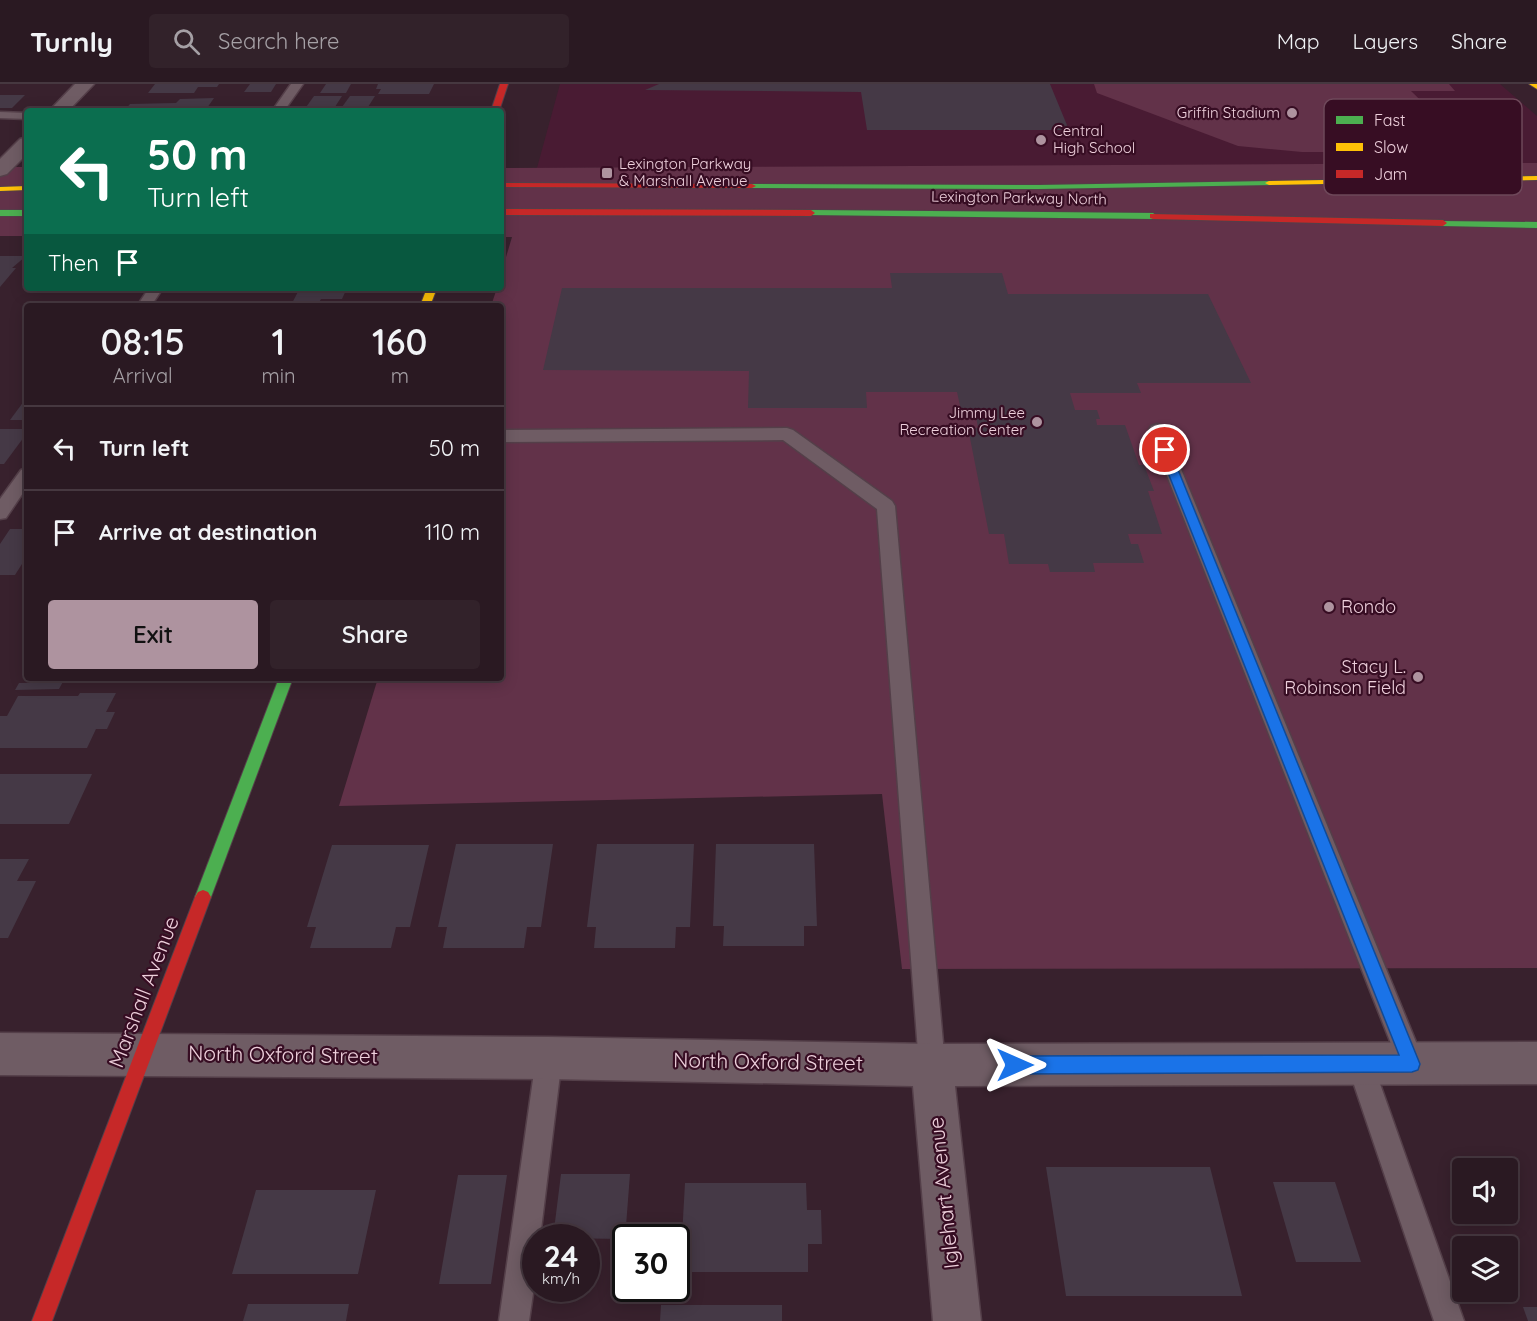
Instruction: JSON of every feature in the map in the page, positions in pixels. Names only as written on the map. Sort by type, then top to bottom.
[{"type":"main road","points":[[496,108],[504,84]]},
{"type":"main road","points":[[1533,84],[1537,87]]},
{"type":"main road","name":"Lexington Parkway North","points":[[1522,178],[1537,178]]},
{"type":"main road","name":"Lexington Parkway North","points":[[504,185],[1039,187],[1324,182]]},
{"type":"main road","points":[[0,189],[24,188]]},
{"type":"main road","name":"Lexington Parkway North","points":[[504,212],[1028,213],[1537,225]]},
{"type":"main road","points":[[0,213],[24,213]]},
{"type":"main road","name":"Marshall Avenue","points":[[42,1321],[285,681]]},
{"type":"street","points":[[61,108],[85,84]]},
{"type":"street","points":[[0,170],[24,145]]},
{"type":"street","name":"North Oxford Street","points":[[0,1054],[549,1058],[932,1065],[1537,1063]]},
{"type":"street","name":"Iglehart Avenue","points":[[932,1065],[957,1321]]},
{"type":"lane","points":[[280,108],[297,84]]},
{"type":"lane","points":[[0,116],[24,116]]},
{"type":"lane","points":[[1157,430],[1412,1064]]},
{"type":"lane","points":[[504,436],[787,434],[886,506],[932,1065]]},
{"type":"lane","points":[[0,513],[24,478]]},
{"type":"lane","points":[[514,1321],[549,1058]]},
{"type":"lane","points":[[1360,1064],[1449,1321]]},
{"type":"shaded area","name":"Central High School","points":[[560,84],[1500,84],[1517,99],[1324,99],[1324,165],[537,168]]},
{"type":"shaded area","name":"Griffin Stadium","points":[[1094,84],[1449,84],[1455,91],[1411,91],[1419,99],[1324,99],[1324,152],[1238,146],[1097,93]]},
{"type":"shaded area","name":"Central High School","points":[[1522,103],[1537,116],[1537,164],[1522,164]]},
{"type":"shaded area","points":[[1522,163],[1537,163],[1537,968],[902,969],[882,794],[339,806],[377,681],[504,681],[504,303],[492,303],[496,291],[504,291],[504,264],[512,237],[504,237],[504,168],[1324,164],[1324,195],[1522,195]]},
{"type":"shaded area","points":[[0,167],[24,167],[24,236],[0,236]]},
{"type":"building","points":[[155,84],[219,84],[217,87],[198,87],[194,93],[148,93]]},
{"type":"building","points":[[250,84],[276,84],[271,92],[244,92]]},
{"type":"building","points":[[326,84],[351,84],[346,93],[320,93]]},
{"type":"building","points":[[378,84],[434,84],[429,94],[378,94],[381,89],[376,89]]},
{"type":"building","name":"Central High School","points":[[659,84],[1050,84],[1069,130],[867,130],[861,92],[645,90]]},
{"type":"building","points":[[0,95],[25,95],[12,108],[0,108]]},
{"type":"building","points":[[314,96],[342,96],[334,108],[305,108]]},
{"type":"building","points":[[350,96],[375,96],[368,107],[342,107]]},
{"type":"building","points":[[214,98],[207,108],[127,108],[130,104],[176,103],[180,99]]},
{"type":"building","points":[[0,256],[24,256],[12,268],[16,268],[0,287]]},
{"type":"building","name":"Jimmy Lee Recreation Center","points":[[890,273],[1002,273],[1008,294],[1208,294],[1251,383],[1137,383],[1141,393],[1070,393],[1075,410],[1097,410],[1100,419],[1096,419],[1097,425],[1125,425],[1139,465],[1144,465],[1154,491],[1148,491],[1162,534],[1128,534],[1131,544],[1138,544],[1144,563],[1093,563],[1095,572],[1050,572],[1048,564],[1009,564],[1004,534],[989,534],[968,428],[978,428],[975,410],[961,410],[957,392],[866,392],[867,408],[748,408],[749,371],[543,370],[562,288],[892,288]]},
{"type":"building","points":[[298,291],[346,291],[342,299],[321,299],[319,303],[292,303]]},
{"type":"building","points":[[96,302],[128,302],[128,303]]},
{"type":"building","points":[[24,401],[24,420],[10,420]]},
{"type":"building","points":[[0,429],[24,429],[24,437],[4,464],[0,464]]},
{"type":"building","points":[[10,529],[24,529],[24,561],[15,575],[0,575],[0,544]]},
{"type":"building","points":[[39,681],[63,681],[59,689],[15,690],[19,683],[38,683]]},
{"type":"building","points":[[80,693],[116,693],[106,712],[115,712],[107,729],[96,729],[87,748],[0,748],[0,716],[7,716],[18,696],[78,696]]},
{"type":"building","points":[[0,774],[92,774],[69,824],[0,824]]},
{"type":"building","points":[[456,844],[553,844],[541,927],[527,927],[524,948],[443,948],[447,927],[438,927]]},
{"type":"building","points":[[597,844],[694,844],[690,927],[676,927],[675,948],[594,948],[596,927],[587,927]]},
{"type":"building","points":[[716,844],[814,844],[817,926],[804,926],[804,946],[723,946],[724,926],[713,926]]},
{"type":"building","points":[[332,845],[429,845],[410,927],[396,927],[391,948],[310,948],[316,927],[307,927]]},
{"type":"building","points":[[0,859],[29,859],[17,881],[36,881],[8,938],[0,938]]},
{"type":"building","points":[[1046,1167],[1210,1167],[1242,1296],[1066,1296]]},
{"type":"building","points":[[561,1174],[630,1174],[626,1224],[612,1224],[612,1239],[600,1239],[600,1224],[555,1224]]},
{"type":"building","points":[[458,1175],[507,1175],[491,1284],[439,1284]]},
{"type":"building","points":[[1273,1182],[1335,1182],[1361,1262],[1296,1262]]},
{"type":"building","points":[[685,1183],[806,1183],[807,1210],[821,1210],[822,1244],[808,1244],[808,1272],[690,1272],[690,1224],[683,1224]]},
{"type":"building","points":[[256,1190],[376,1190],[358,1274],[232,1274]]},
{"type":"building","points":[[248,1304],[349,1304],[346,1321],[243,1321]]},
{"type":"building","points":[[661,1305],[782,1305],[782,1321],[660,1321]]},
{"type":"building","points":[[1523,1307],[1537,1307],[1537,1321],[1528,1321]]},
{"type":"traffic: fast","points":[[752,186],[1039,187],[1269,183]]},
{"type":"traffic: fast","points":[[0,213],[24,213]]},
{"type":"traffic: fast","points":[[811,213],[1153,216]]},
{"type":"traffic: fast","points":[[1443,223],[1537,225]]},
{"type":"traffic: fast","points":[[203,897],[285,681]]},
{"type":"traffic: slow","points":[[1533,84],[1537,87]]},
{"type":"traffic: slow","points":[[1522,178],[1537,178]]},
{"type":"traffic: slow","points":[[1269,183],[1324,182]]},
{"type":"traffic: slow","points":[[0,189],[24,188]]},
{"type":"traffic: slow","points":[[426,303],[431,291]]},
{"type":"traffic: jam","points":[[496,108],[504,84]]},
{"type":"traffic: jam","points":[[504,185],[752,186]]},
{"type":"traffic: jam","points":[[504,212],[811,213]]},
{"type":"traffic: jam","points":[[1153,216],[1443,223]]},
{"type":"traffic: jam","points":[[42,1321],[203,897]]},
{"type":"place","name":"Griffin Stadium","points":[[1292,113]]},
{"type":"place","name":"Central High School","points":[[1041,140]]},
{"type":"place","name":"Lexington Parkway & Marshall Avenue","points":[[607,173]]},
{"type":"place","name":"Jimmy Lee Recreation Center","points":[[1037,422]]},
{"type":"place","name":"Rondo","points":[[1329,607]]},
{"type":"place","name":"Stacy L. Robinson Field","points":[[1418,677]]},
{"type":"route","points":[[1015,1065],[1412,1064],[1165,450]]}]
